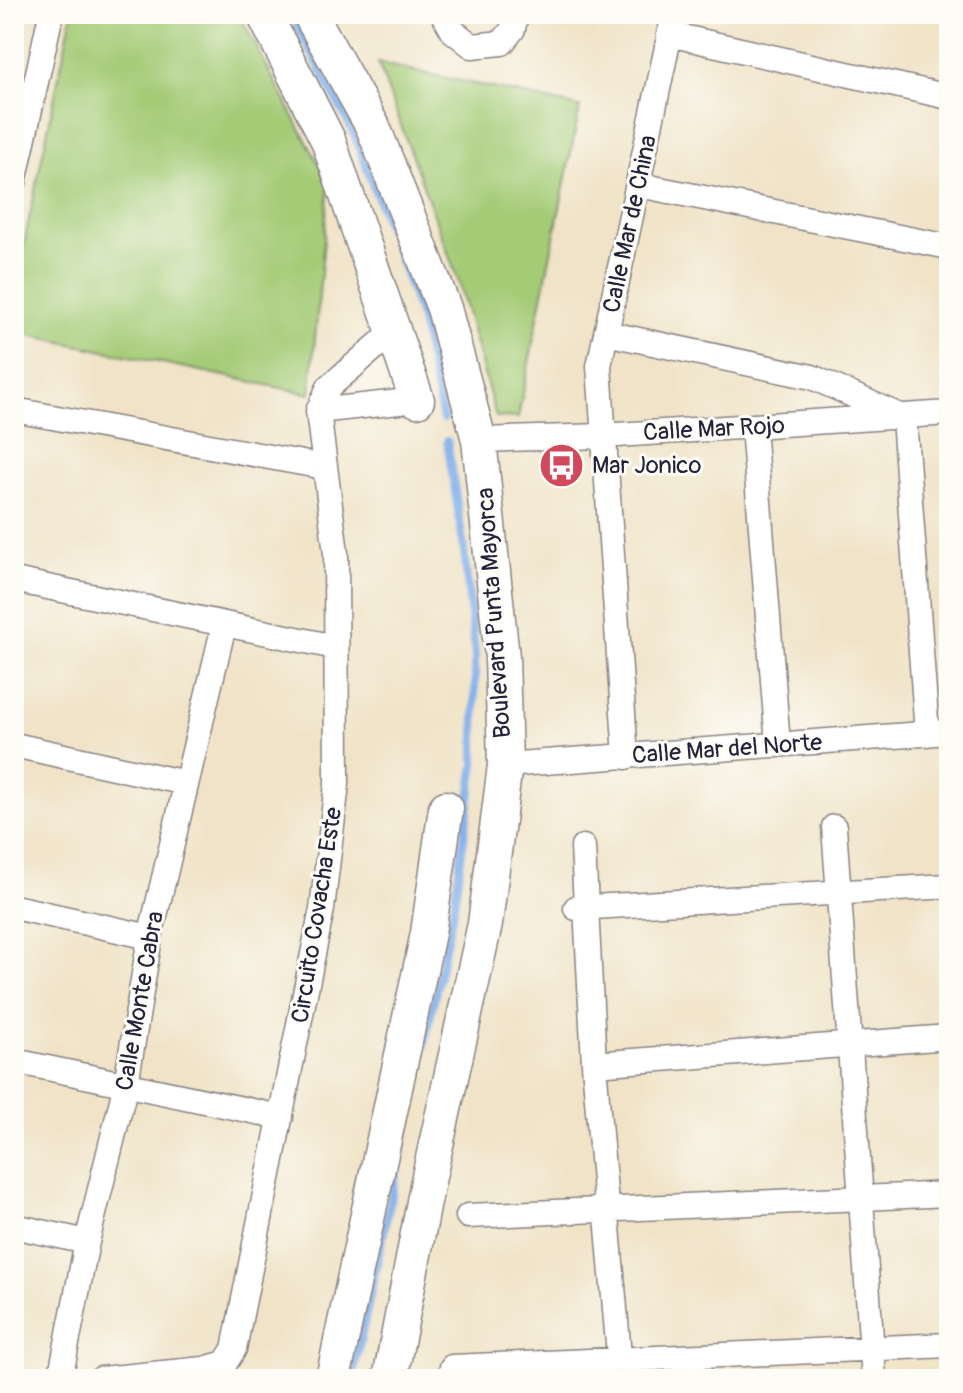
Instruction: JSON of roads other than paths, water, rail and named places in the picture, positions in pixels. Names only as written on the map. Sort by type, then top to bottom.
[{"type":"street","points":[[14,182],[24,88],[51,14]]},
{"type":"street","points":[[264,14],[328,140],[417,400],[318,411]]},
{"type":"street","name":"Boulevard Punta Mayorca","points":[[310,14],[373,127],[444,308],[479,440],[502,657],[505,765],[485,924],[428,1181],[390,1379]]},
{"type":"street","points":[[443,14],[453,31],[472,46],[502,43],[513,29],[516,14]]},
{"type":"street","points":[[672,24],[949,97]]},
{"type":"street","name":"Calle Mar de China","points":[[626,757],[599,366],[672,24]]},
{"type":"street","points":[[639,185],[949,247]]},
{"type":"street","points":[[318,411],[329,387],[394,331]]},
{"type":"street","points":[[606,333],[812,377],[904,418],[938,733]]},
{"type":"street","points":[[14,410],[324,467]]},
{"type":"street","name":"Circuito Covacha Este","points":[[101,1379],[204,1369],[225,1363],[234,1349],[322,909],[337,784],[336,553],[318,411]]},
{"type":"street","name":"Calle Mar Rojo","points":[[479,440],[602,436],[949,413]]},
{"type":"street","points":[[753,426],[778,745]]},
{"type":"street","points":[[14,580],[335,647]]},
{"type":"street","name":"Calle Monte Cabra","points":[[60,1379],[87,1242],[126,1084],[150,937],[224,625]]},
{"type":"street","name":"Calle Mar del Norte","points":[[505,765],[938,733]]},
{"type":"street","points":[[14,745],[186,783]]},
{"type":"street","points":[[333,1379],[428,933],[446,808]]},
{"type":"street","points":[[834,827],[874,1379]]},
{"type":"street","points":[[583,847],[581,908],[621,1370]]},
{"type":"street","points":[[581,908],[949,886]]},
{"type":"street","points":[[14,907],[150,937]]},
{"type":"street","points":[[594,1064],[949,1037]]},
{"type":"street","points":[[14,1061],[281,1117]]},
{"type":"street","points":[[468,1216],[949,1194]]},
{"type":"street","points":[[14,1226],[87,1242]]},
{"type":"street","points":[[452,1367],[621,1370],[949,1345]]},
{"type":"waterway","points":[[291,14],[354,133],[420,315],[443,419]]},
{"type":"waterway","points":[[352,1379],[453,911],[475,764],[475,654],[463,542],[447,441]]},
{"type":"place","name":"Mar Jonico","points":[[561,465]]}]
